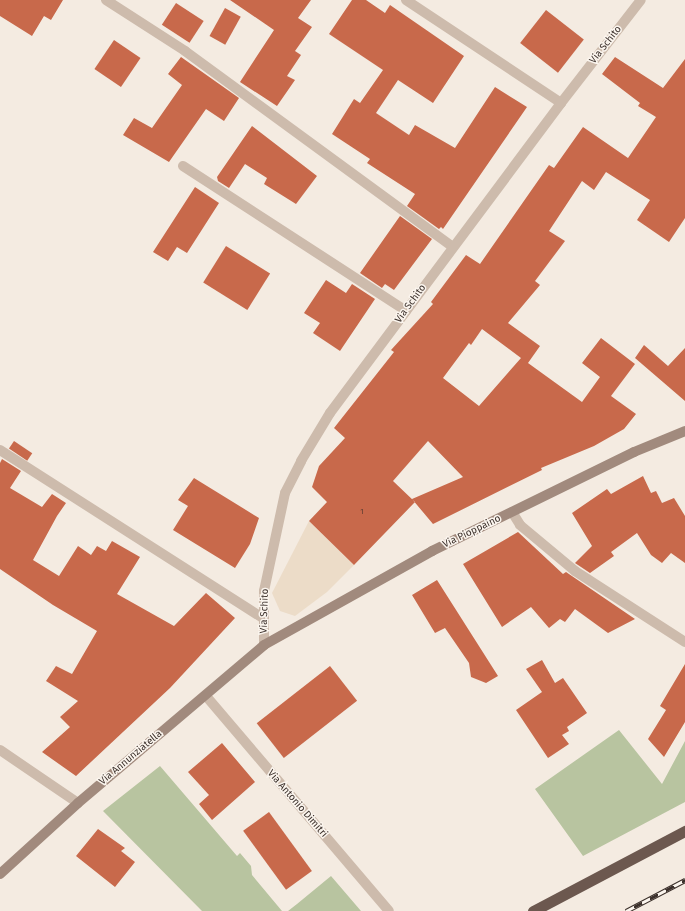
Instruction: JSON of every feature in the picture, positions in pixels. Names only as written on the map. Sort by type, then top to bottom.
[{"type":"highway","points":[[533,911],[685,831]]},
{"type":"main road","name":"Via Pioppaino","points":[[264,644],[432,552],[634,452],[685,432]]},
{"type":"main road","name":"Via Annunziatella","points":[[0,874],[78,803],[206,696],[264,644]]},
{"type":"street","points":[[106,0],[185,51],[453,247]]},
{"type":"street","points":[[406,0],[561,103]]},
{"type":"street","name":"Via Schito","points":[[264,644],[264,591],[285,493],[300,461],[330,413],[561,103],[641,0]]},
{"type":"street","points":[[183,166],[406,311]]},
{"type":"street","points":[[0,450],[264,619]]},
{"type":"street","points":[[512,512],[520,525],[575,571],[685,642]]},
{"type":"street","name":"Via Antonio Dimitri","points":[[206,696],[389,911]]},
{"type":"street","points":[[0,750],[78,803]]},
{"type":"green space","points":[[619,730],[662,784],[685,741],[685,802],[583,856],[535,789]]},
{"type":"green space","points":[[160,766],[237,856],[240,853],[251,866],[252,875],[282,911],[202,911],[103,811]]},
{"type":"green space","points":[[331,876],[361,911],[288,911],[297,904]]},
{"type":"shaded area","points":[[309,521],[354,565],[327,592],[295,616],[280,611],[272,593]]},
{"type":"building","points":[[0,0],[63,0],[51,20],[44,16],[32,36],[0,16]]},
{"type":"building","points":[[230,0],[311,0],[298,18],[312,27],[295,51],[301,55],[287,76],[295,80],[277,106],[240,82],[274,30]]},
{"type":"building","points":[[352,0],[366,0],[385,13],[390,5],[464,56],[433,103],[398,80],[376,113],[409,135],[415,125],[455,148],[495,87],[527,107],[443,229],[441,227],[439,229],[407,206],[415,194],[367,163],[370,159],[332,134],[354,99],[360,103],[383,70],[329,34]]},
{"type":"building","points":[[176,3],[204,21],[190,43],[162,25]]},
{"type":"building","points":[[225,8],[241,17],[225,45],[209,36]]},
{"type":"building","points":[[546,10],[584,40],[558,73],[520,43]]},
{"type":"building","points":[[114,40],[141,58],[121,87],[94,69]]},
{"type":"building","points":[[181,57],[239,98],[224,121],[206,109],[169,162],[123,135],[134,118],[152,128],[182,85],[168,74]]},
{"type":"building","points":[[615,57],[663,88],[685,59],[685,218],[669,242],[637,220],[650,200],[606,172],[594,190],[582,181],[549,231],[565,241],[535,281],[540,285],[508,323],[540,346],[528,363],[582,402],[600,377],[582,363],[601,338],[635,364],[611,396],[636,414],[624,429],[594,446],[541,468],[542,470],[433,524],[415,502],[354,565],[309,521],[327,502],[312,487],[319,466],[345,438],[334,428],[394,352],[391,350],[433,304],[431,302],[466,255],[480,264],[549,165],[554,168],[583,127],[628,158],[656,117],[638,106],[640,103],[602,74]],"holes":[[[482,329],[521,358],[479,406],[443,378],[469,343],[471,345]],[[428,441],[463,477],[412,499],[413,500],[393,481]]]},
{"type":"building","points":[[252,126],[317,176],[296,204],[264,184],[267,178],[245,164],[229,188],[218,181],[217,177]]},
{"type":"building","points":[[195,187],[219,203],[187,253],[177,247],[168,261],[153,252]]},
{"type":"building","points":[[400,216],[432,239],[394,290],[385,284],[382,288],[360,273]]},
{"type":"building","points":[[226,246],[270,274],[247,310],[203,282]]},
{"type":"building","points":[[326,280],[346,293],[352,284],[375,299],[340,351],[313,333],[320,323],[304,313]]},
{"type":"building","points":[[644,345],[668,366],[685,348],[685,401],[635,358]]},
{"type":"building","points":[[14,441],[32,453],[27,461],[9,448]]},
{"type":"building","points":[[2,459],[21,471],[10,488],[42,507],[52,494],[66,503],[57,516],[33,560],[59,576],[78,546],[91,555],[97,546],[106,551],[112,541],[140,557],[117,594],[174,626],[206,593],[235,618],[170,688],[76,776],[42,752],[70,727],[60,717],[78,701],[46,681],[56,666],[72,674],[97,631],[53,605],[0,569],[0,463]]},
{"type":"building","points":[[643,476],[651,493],[656,491],[662,503],[674,498],[685,516],[685,563],[671,553],[662,563],[651,555],[637,533],[611,552],[614,556],[590,573],[575,563],[592,546],[572,513],[607,489],[611,494]]},
{"type":"building","points":[[194,478],[259,518],[250,544],[235,568],[173,530],[188,506],[178,500]]},
{"type":"building","points":[[518,532],[563,574],[566,572],[635,619],[608,633],[575,609],[565,622],[560,619],[549,628],[531,607],[502,627],[463,564]]},
{"type":"building","points":[[437,580],[498,676],[486,683],[471,677],[469,663],[445,628],[435,633],[412,595]]},
{"type":"building","points":[[542,660],[555,683],[563,678],[587,713],[567,727],[569,731],[562,735],[569,744],[548,758],[516,710],[542,692],[526,669]]},
{"type":"building","points":[[685,664],[685,722],[664,757],[648,739],[666,710],[660,706]]},
{"type":"building","points":[[330,666],[357,701],[284,758],[257,723]]},
{"type":"building","points":[[222,743],[255,782],[212,820],[199,804],[209,795],[188,772]]},
{"type":"building","points":[[269,812],[312,871],[286,890],[243,831]]},
{"type":"building","points":[[98,829],[125,848],[121,851],[135,862],[115,887],[76,856]]},
{"type":"railway","points":[[626,911],[685,880]]}]
